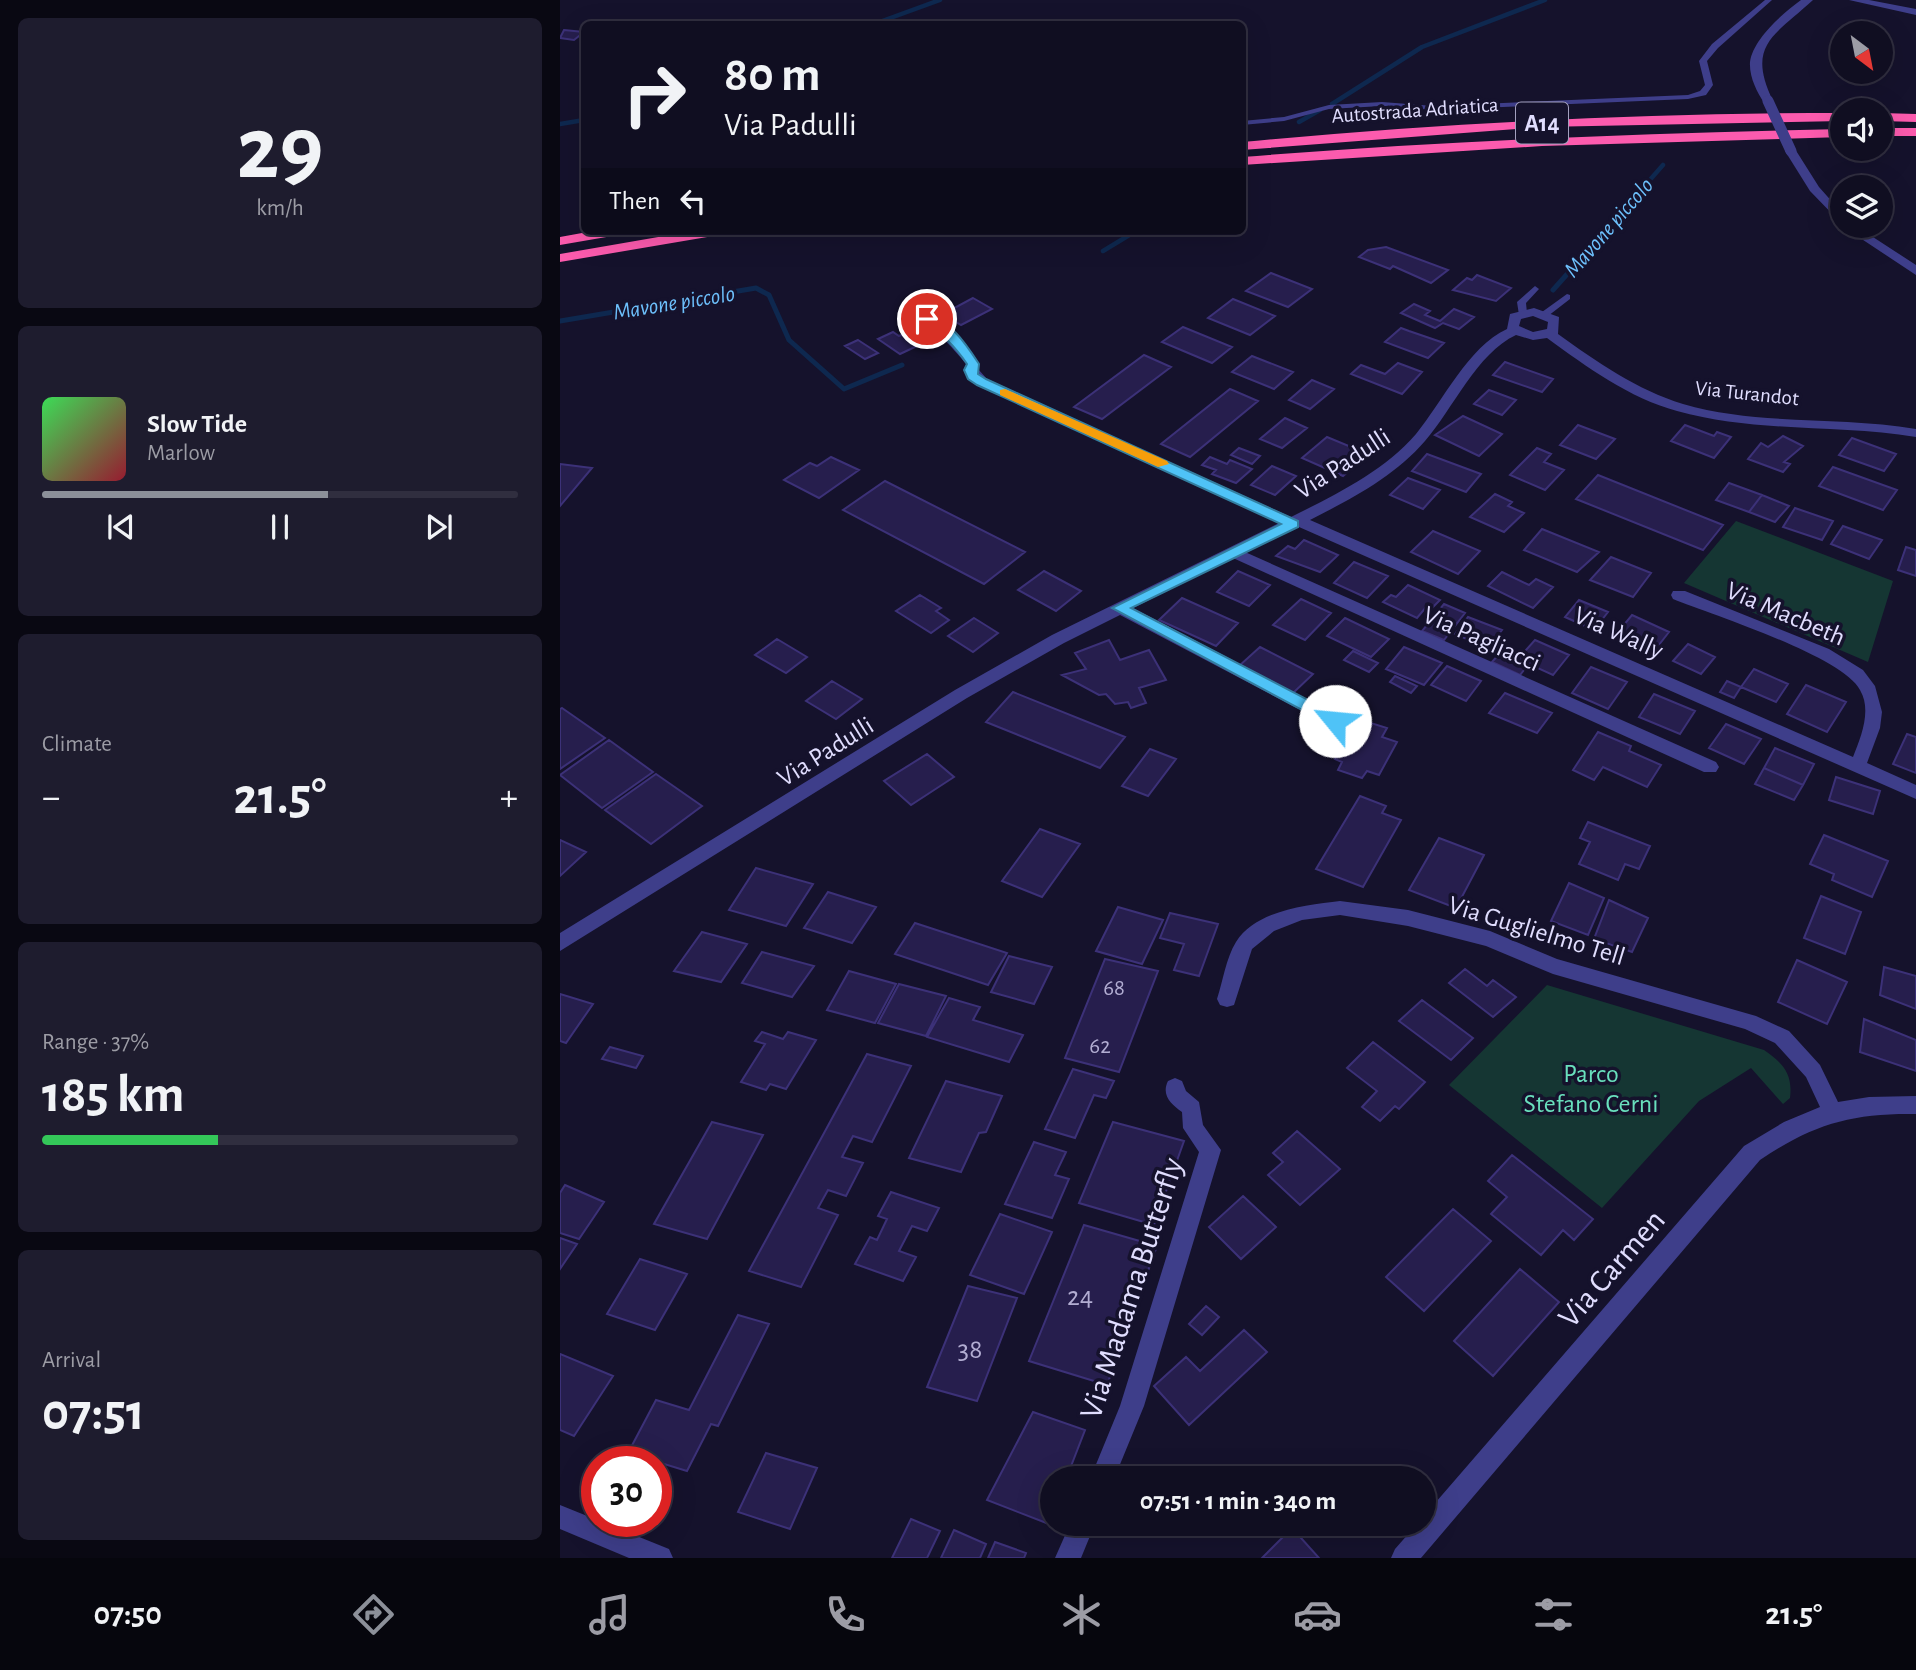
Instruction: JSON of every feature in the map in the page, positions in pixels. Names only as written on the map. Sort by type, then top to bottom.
[{"type":"highway","name":"Autostrada Adriatica","points":[[1246,146],[1366,133],[1574,121],[1830,117]]},
{"type":"highway","points":[[1893,117],[1916,118]]},
{"type":"highway","points":[[1893,132],[1916,132]]},
{"type":"highway","name":"Autostrada Adriatica","points":[[1246,161],[1399,148],[1615,137],[1830,133]]},
{"type":"highway","points":[[560,241],[595,235]]},
{"type":"highway","points":[[560,258],[695,235]]},
{"type":"street","points":[[1808,0],[1768,38],[1756,58],[1757,77],[1791,150],[1814,189],[1830,207]]},
{"type":"street","points":[[1854,0],[1916,12]]},
{"type":"street","points":[[1866,238],[1916,271]]},
{"type":"street","points":[[1522,313],[1545,314],[1556,324],[1550,334],[1529,336],[1516,330],[1512,320],[1522,313]]},
{"type":"street","name":"Via Wally","points":[[927,319],[950,334],[960,345],[973,364],[973,376],[982,382],[1916,792]]},
{"type":"street","name":"Via Padulli","points":[[560,943],[961,694],[1058,639],[1296,522],[1392,465],[1420,438],[1485,351],[1499,338],[1516,330]]},
{"type":"street","name":"Via Turandot","points":[[1550,334],[1630,386],[1682,408],[1744,418],[1862,424],[1916,433]]},
{"type":"street","name":"Via Pagliacci","points":[[1234,553],[1710,767]]},
{"type":"street","name":"Via Macbeth","points":[[1679,595],[1823,653],[1842,662],[1857,674],[1873,694],[1876,715],[1858,765]]},
{"type":"street","points":[[1120,608],[1335,721]]},
{"type":"street","name":"Via Guglielmo Tell","points":[[1227,999],[1244,945],[1267,926],[1301,913],[1340,908],[1408,918],[1490,939],[1553,965],[1749,1022],[1782,1037],[1813,1071],[1832,1111]]},
{"type":"street","name":"Via Madama Butterfly","points":[[1107,1466],[1132,1406],[1210,1150],[1193,1128],[1192,1108],[1177,1096],[1175,1087]]},
{"type":"street","name":"Via Carmen","points":[[1404,1558],[1752,1153],[1805,1120],[1832,1111],[1882,1104],[1916,1105]]},
{"type":"street","points":[[560,1517],[660,1558]]},
{"type":"street","points":[[1069,1558],[1078,1536]]},
{"type":"lane","points":[[1246,123],[1284,119],[1329,107],[1381,104],[1434,108],[1688,97],[1703,93],[1709,85],[1703,61],[1715,46],[1769,0]]},
{"type":"lane","points":[[1522,313],[1521,302],[1535,289]]},
{"type":"lane","points":[[1545,314],[1567,297]]},
{"type":"green space","points":[[1736,521],[1893,581],[1868,662],[1684,583]]},
{"type":"green space","name":"Parco Stefano Cerni","points":[[1547,985],[1764,1050],[1785,1070],[1790,1082],[1790,1098],[1783,1104],[1751,1068],[1699,1101],[1602,1208],[1449,1085]]},
{"type":"building","points":[[564,30],[581,32],[574,40],[560,38]]},
{"type":"building","points":[[1386,247],[1448,270],[1431,283],[1393,266],[1390,269],[1359,257],[1368,250]]},
{"type":"building","points":[[1271,273],[1312,289],[1288,307],[1246,291]]},
{"type":"building","points":[[1477,275],[1511,288],[1496,301],[1453,290],[1467,278],[1472,280]]},
{"type":"building","points":[[973,298],[992,309],[961,325],[943,314]]},
{"type":"building","points":[[1233,299],[1275,316],[1250,335],[1208,318]]},
{"type":"building","points":[[1414,304],[1430,311],[1425,315],[1440,321],[1454,309],[1474,317],[1459,329],[1443,323],[1435,328],[1401,313]]},
{"type":"building","points":[[919,327],[934,338],[900,354],[878,339],[893,332],[899,336]]},
{"type":"building","points":[[1183,327],[1232,347],[1212,363],[1162,342]]},
{"type":"building","points":[[1401,328],[1444,343],[1428,358],[1385,342]]},
{"type":"building","points":[[858,340],[878,353],[865,359],[845,346]]},
{"type":"building","points":[[1144,355],[1171,367],[1102,419],[1074,407]]},
{"type":"building","points":[[1252,356],[1293,372],[1274,389],[1232,372]]},
{"type":"building","points":[[1505,362],[1553,379],[1542,392],[1493,375]]},
{"type":"building","points":[[1398,363],[1422,372],[1402,394],[1351,374],[1361,365],[1385,374]]},
{"type":"building","points":[[1312,380],[1334,389],[1310,409],[1289,400]]},
{"type":"building","points":[[1230,389],[1258,401],[1190,457],[1161,444]]},
{"type":"building","points":[[1489,390],[1516,400],[1502,415],[1474,404]]},
{"type":"building","points":[[1463,416],[1502,434],[1479,456],[1435,435]]},
{"type":"building","points":[[1285,418],[1307,428],[1282,448],[1260,439]]},
{"type":"building","points":[[1578,425],[1615,439],[1596,459],[1560,445]]},
{"type":"building","points":[[1685,425],[1714,436],[1717,432],[1731,437],[1714,458],[1671,441]]},
{"type":"building","points":[[1783,436],[1803,446],[1784,462],[1790,464],[1783,472],[1748,459],[1761,443],[1768,447]]},
{"type":"building","points":[[1327,437],[1368,454],[1343,476],[1302,458]]},
{"type":"building","points":[[1852,438],[1896,454],[1884,471],[1839,455]]},
{"type":"building","points":[[1239,448],[1260,456],[1252,464],[1231,455]]},
{"type":"building","points":[[1537,448],[1551,454],[1544,462],[1564,470],[1545,490],[1510,475]]},
{"type":"building","points":[[1427,454],[1481,474],[1466,492],[1412,471]]},
{"type":"building","points":[[831,457],[859,470],[819,498],[784,480],[810,463],[817,466]]},
{"type":"building","points":[[1210,457],[1227,464],[1230,460],[1252,469],[1236,483],[1212,474],[1216,470],[1202,465]]},
{"type":"building","points":[[560,464],[592,468],[560,506]]},
{"type":"building","points":[[1272,466],[1296,476],[1275,495],[1251,485]]},
{"type":"building","points":[[1833,467],[1897,490],[1883,510],[1819,486]]},
{"type":"building","points":[[1598,475],[1723,525],[1703,550],[1576,499]]},
{"type":"building","points":[[1408,478],[1440,490],[1423,509],[1390,495]]},
{"type":"building","points":[[885,481],[1025,552],[984,584],[843,510]]},
{"type":"building","points":[[1729,483],[1762,495],[1749,512],[1716,500]]},
{"type":"building","points":[[1495,494],[1512,502],[1508,506],[1524,513],[1504,532],[1470,517]]},
{"type":"building","points":[[1762,495],[1789,506],[1775,522],[1749,512]]},
{"type":"building","points":[[1795,508],[1833,521],[1822,540],[1783,527]]},
{"type":"building","points":[[1843,526],[1882,540],[1869,559],[1831,544]]},
{"type":"building","points":[[1542,529],[1599,552],[1577,572],[1524,550]]},
{"type":"building","points":[[1433,531],[1480,551],[1458,574],[1411,552]]},
{"type":"building","points":[[1304,540],[1338,555],[1320,572],[1276,556],[1288,546],[1295,549]]},
{"type":"building","points":[[1906,547],[1916,550],[1916,576],[1898,570]]},
{"type":"building","points":[[1611,557],[1651,573],[1633,597],[1590,580]]},
{"type":"building","points":[[1354,562],[1388,576],[1367,598],[1334,583]]},
{"type":"building","points":[[1044,571],[1081,591],[1056,611],[1018,590]]},
{"type":"building","points":[[1238,571],[1270,585],[1249,606],[1217,592]]},
{"type":"building","points":[[1502,572],[1529,585],[1536,579],[1553,587],[1533,608],[1488,586]]},
{"type":"building","points":[[1408,585],[1440,600],[1432,608],[1427,606],[1417,618],[1383,602],[1391,595],[1396,597]]},
{"type":"building","points":[[920,595],[941,608],[936,611],[949,620],[931,633],[896,611]]},
{"type":"building","points":[[1182,598],[1238,623],[1216,646],[1159,620]]},
{"type":"building","points":[[1301,599],[1331,613],[1305,640],[1273,625]]},
{"type":"building","points":[[1579,600],[1608,612],[1594,630],[1565,617]]},
{"type":"building","points":[[1444,604],[1465,613],[1444,640],[1422,631]]},
{"type":"building","points":[[1632,615],[1669,632],[1651,655],[1613,638]]},
{"type":"building","points":[[1468,617],[1502,630],[1488,648],[1455,634]]},
{"type":"building","points":[[974,618],[998,633],[973,652],[948,636]]},
{"type":"building","points":[[1345,618],[1389,639],[1371,657],[1327,636]]},
{"type":"building","points":[[777,639],[807,657],[786,673],[755,655]]},
{"type":"building","points":[[1109,640],[1120,660],[1149,650],[1166,680],[1139,688],[1146,703],[1131,708],[1128,702],[1115,704],[1106,694],[1099,695],[1062,675],[1086,669],[1075,653]]},
{"type":"building","points":[[1535,640],[1569,655],[1553,675],[1518,659]]},
{"type":"building","points":[[1688,644],[1715,657],[1701,674],[1673,661]]},
{"type":"building","points":[[1260,647],[1313,674],[1292,694],[1239,666]]},
{"type":"building","points":[[1404,647],[1442,663],[1424,685],[1386,669]]},
{"type":"building","points":[[1353,651],[1378,663],[1369,672],[1344,660]]},
{"type":"building","points":[[1500,653],[1528,665],[1520,675],[1492,662]]},
{"type":"building","points":[[1447,666],[1481,681],[1466,701],[1431,685]]},
{"type":"building","points":[[1591,667],[1627,682],[1608,709],[1572,693]]},
{"type":"building","points":[[1754,669],[1788,684],[1776,702],[1741,687]]},
{"type":"building","points":[[1395,676],[1417,686],[1411,693],[1390,682]]},
{"type":"building","points":[[832,681],[862,699],[836,719],[806,701]]},
{"type":"building","points":[[1727,681],[1741,687],[1734,698],[1720,692]]},
{"type":"building","points":[[1806,685],[1846,702],[1827,732],[1787,714]]},
{"type":"building","points":[[1013,692],[1125,737],[1100,768],[986,722]]},
{"type":"building","points":[[1505,693],[1552,713],[1537,733],[1489,713]]},
{"type":"building","points":[[1654,694],[1695,711],[1680,734],[1639,717]]},
{"type":"building","points":[[560,709],[605,738],[560,769]]},
{"type":"building","points":[[1358,719],[1387,728],[1382,737],[1397,742],[1379,775],[1367,771],[1362,778],[1338,770],[1342,762],[1335,759]]},
{"type":"building","points":[[1726,724],[1761,739],[1744,764],[1709,748]]},
{"type":"building","points":[[1598,732],[1631,746],[1629,751],[1661,765],[1647,787],[1603,767],[1594,780],[1573,770]]},
{"type":"building","points":[[1907,734],[1916,737],[1916,773],[1893,764]]},
{"type":"building","points":[[609,740],[653,772],[602,808],[560,775]]},
{"type":"building","points":[[1775,748],[1814,764],[1803,785],[1764,768]]},
{"type":"building","points":[[1150,749],[1176,759],[1148,796],[1122,786]]},
{"type":"building","points":[[927,754],[954,777],[911,805],[884,781]]},
{"type":"building","points":[[1764,768],[1803,785],[1794,800],[1755,784]]},
{"type":"building","points":[[656,774],[702,806],[651,844],[605,810]]},
{"type":"building","points":[[1836,777],[1880,791],[1873,814],[1829,800]]},
{"type":"building","points":[[1360,796],[1386,806],[1382,813],[1401,820],[1363,887],[1316,869]]},
{"type":"building","points":[[1588,822],[1650,846],[1639,869],[1625,864],[1618,880],[1579,864],[1590,842],[1580,838]]},
{"type":"building","points":[[1040,829],[1080,844],[1042,897],[1002,881]]},
{"type":"building","points":[[1824,835],[1888,861],[1872,897],[1832,880],[1834,874],[1810,864]]},
{"type":"building","points":[[1439,838],[1484,855],[1456,908],[1409,890]]},
{"type":"building","points":[[560,840],[586,852],[560,876]]},
{"type":"building","points":[[756,868],[813,884],[786,926],[729,910]]},
{"type":"building","points":[[1569,883],[1604,898],[1588,935],[1551,921]]},
{"type":"building","points":[[828,892],[876,907],[852,943],[804,928]]},
{"type":"building","points":[[1821,896],[1861,912],[1845,954],[1804,938]]},
{"type":"building","points":[[1609,900],[1648,918],[1632,952],[1594,939]]},
{"type":"building","points":[[1118,907],[1163,920],[1142,964],[1096,951]]},
{"type":"building","points":[[1170,913],[1218,924],[1199,976],[1174,970],[1184,944],[1160,938]]},
{"type":"building","points":[[915,923],[1007,953],[988,985],[895,954]]},
{"type":"building","points":[[702,932],[747,944],[721,982],[674,971]]},
{"type":"building","points":[[762,952],[814,966],[792,997],[742,983]]},
{"type":"building","points":[[1009,956],[1052,967],[1034,1004],[991,992]]},
{"type":"building","points":[[1105,959],[1158,971],[1119,1072],[1065,1058]]},
{"type":"building","points":[[1797,960],[1847,982],[1827,1024],[1778,1002]]},
{"type":"building","points":[[1884,967],[1916,976],[1916,1009],[1880,995]]},
{"type":"building","points":[[1465,969],[1487,986],[1493,980],[1516,997],[1493,1017],[1449,983]]},
{"type":"building","points":[[849,971],[896,984],[875,1023],[827,1010]]},
{"type":"building","points":[[899,984],[946,996],[926,1036],[878,1023]]},
{"type":"building","points":[[560,994],[593,1004],[566,1043],[560,1041]]},
{"type":"building","points":[[949,998],[980,1007],[973,1020],[1023,1035],[1009,1062],[927,1037]]},
{"type":"building","points":[[1422,1000],[1473,1038],[1451,1060],[1399,1021]]},
{"type":"building","points":[[1864,1019],[1916,1040],[1916,1071],[1860,1052]]},
{"type":"building","points":[[762,1032],[783,1039],[788,1032],[816,1040],[786,1089],[770,1084],[766,1090],[741,1082],[765,1044],[755,1041]]},
{"type":"building","points":[[1373,1042],[1425,1082],[1399,1109],[1395,1106],[1380,1121],[1362,1107],[1377,1091],[1347,1068]]},
{"type":"building","points":[[610,1047],[643,1056],[636,1068],[602,1059]]},
{"type":"building","points":[[867,1054],[911,1066],[872,1142],[853,1136],[842,1157],[863,1163],[846,1196],[828,1190],[818,1208],[838,1215],[801,1287],[749,1271]]},
{"type":"building","points":[[1073,1069],[1114,1081],[1106,1098],[1094,1095],[1075,1138],[1045,1129]]},
{"type":"building","points":[[946,1081],[1002,1096],[986,1132],[979,1133],[961,1172],[909,1158]]},
{"type":"building","points":[[712,1122],[763,1135],[707,1239],[654,1224]]},
{"type":"building","points":[[1113,1122],[1184,1141],[1154,1225],[1079,1203]]},
{"type":"building","points":[[1297,1131],[1340,1169],[1300,1205],[1268,1175],[1283,1162],[1273,1153]]},
{"type":"building","points":[[1034,1142],[1066,1152],[1055,1175],[1069,1179],[1052,1218],[1005,1204]]},
{"type":"building","points":[[1512,1155],[1593,1219],[1574,1240],[1563,1230],[1541,1255],[1491,1214],[1507,1197],[1488,1181]]},
{"type":"building","points":[[565,1185],[604,1202],[579,1239],[560,1233],[560,1193]]},
{"type":"building","points":[[891,1192],[939,1208],[927,1231],[912,1226],[899,1251],[916,1257],[903,1281],[855,1264],[870,1237],[877,1240],[887,1219],[878,1216]]},
{"type":"building","points":[[1243,1196],[1276,1227],[1241,1259],[1209,1227]]},
{"type":"building","points":[[1453,1209],[1491,1241],[1424,1311],[1386,1277]]},
{"type":"building","points":[[1000,1214],[1052,1232],[1024,1294],[970,1275]]},
{"type":"building","points":[[1084,1225],[1157,1246],[1107,1385],[1029,1361]]},
{"type":"building","points":[[560,1238],[577,1244],[560,1269]]},
{"type":"building","points":[[640,1259],[687,1274],[655,1330],[607,1314]]},
{"type":"building","points":[[1520,1269],[1559,1302],[1493,1376],[1454,1341]]},
{"type":"building","points":[[968,1286],[1017,1298],[977,1401],[927,1387]]},
{"type":"building","points":[[1206,1306],[1219,1317],[1202,1335],[1189,1324]]},
{"type":"building","points":[[738,1315],[769,1324],[718,1426],[711,1424],[687,1471],[672,1466],[672,1446],[632,1446],[656,1400],[689,1410]]},
{"type":"building","points":[[1244,1330],[1267,1352],[1189,1425],[1154,1386],[1186,1357],[1200,1371]]},
{"type":"building","points":[[560,1354],[613,1376],[574,1436],[560,1430]]},
{"type":"building","points":[[1033,1412],[1085,1430],[1071,1466],[1040,1466],[1040,1521],[987,1500]]},
{"type":"building","points":[[766,1453],[817,1468],[790,1529],[738,1512]]},
{"type":"building","points":[[911,1519],[940,1531],[927,1558],[892,1558]]},
{"type":"building","points":[[954,1530],[986,1544],[980,1558],[941,1558]]},
{"type":"building","points":[[1284,1536],[1299,1536],[1319,1558],[1262,1558]]},
{"type":"building","points":[[995,1542],[1026,1553],[1024,1558],[988,1558]]},
{"type":"waterway","name":"Mavone piccolo","points":[[882,21],[940,0]]},
{"type":"waterway","name":"Mavone piccolo","points":[[1332,104],[1422,47],[1545,0]]},
{"type":"waterway","name":"Mavone piccolo","points":[[1299,122],[1320,110]]},
{"type":"waterway","name":"Mavone piccolo","points":[[560,124],[581,120]]},
{"type":"waterway","name":"Mavone piccolo","points":[[1576,264],[1663,165]]},
{"type":"waterway","name":"Mavone piccolo","points":[[1103,251],[1129,235]]},
{"type":"waterway","name":"Mavone piccolo","points":[[1553,290],[1577,263]]},
{"type":"waterway","name":"Mavone piccolo","points":[[560,321],[756,288],[769,295],[789,340],[844,389],[902,365]]},
{"type":"slow traffic","points":[[1005,392],[1162,464]]},
{"type":"route","points":[[927,319],[950,334],[960,345],[973,364],[973,376],[982,382],[1293,524],[1120,608],[1335,721]]}]
